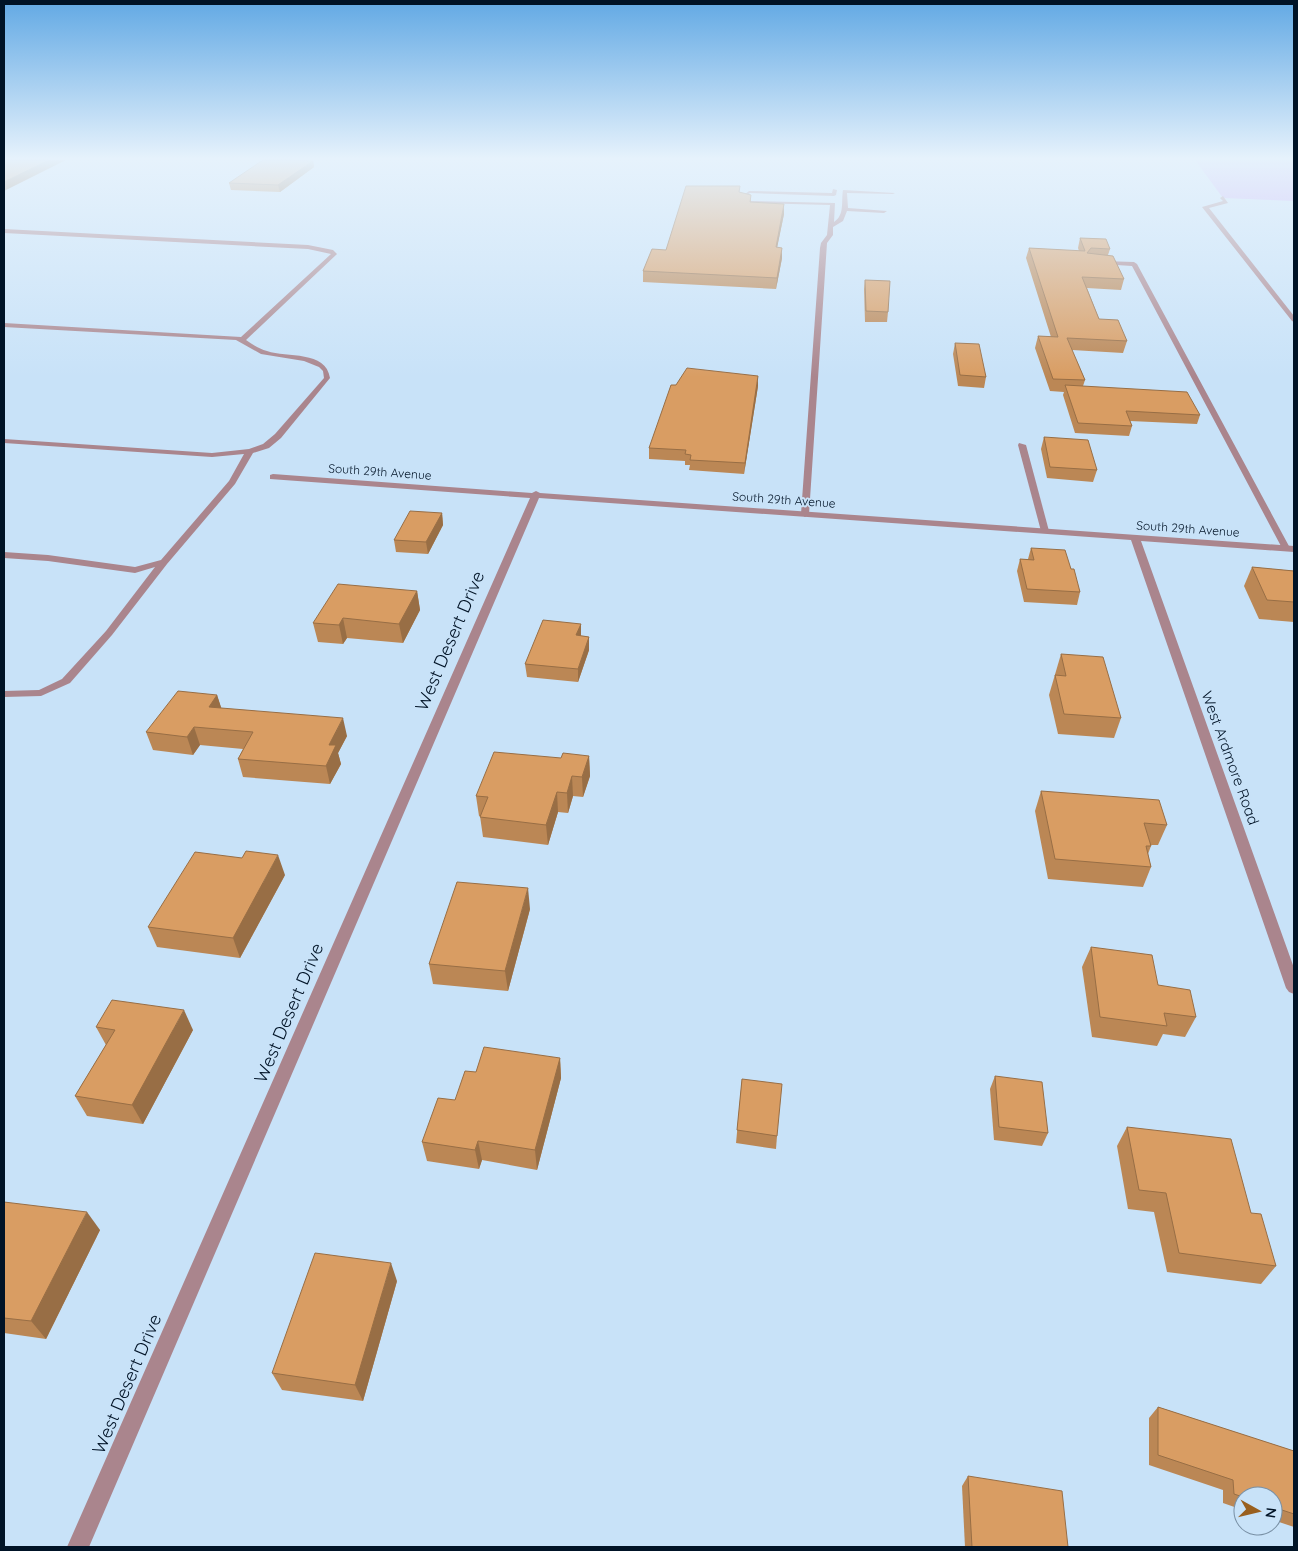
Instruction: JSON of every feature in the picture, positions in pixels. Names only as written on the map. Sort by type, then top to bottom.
[{"type":"street","points":[[1226,232],[1294,320]]},
{"type":"street","name":"South 29th Avenue","points":[[273,477],[536,494],[1290,549]]},
{"type":"street","name":"West Desert Drive","points":[[78,1547],[536,494]]},
{"type":"street","name":"West Ardmore Road","points":[[1134,538],[1294,988]]},
{"type":"lane","points":[[29,232],[298,247],[331,251],[334,254],[242,340]]},
{"type":"lane","points":[[805,514],[823,248],[830,232]]},
{"type":"lane","points":[[1098,263],[1134,264],[1290,549]]},
{"type":"lane","points":[[4,325],[230,337],[242,340],[255,349],[268,354],[317,362],[328,373],[327,378],[278,436],[266,446],[250,451],[212,455],[4,441]]},
{"type":"lane","points":[[1022,445],[1045,531]]},
{"type":"lane","points":[[4,694],[41,693],[66,681],[110,633],[164,562],[232,482],[250,451]]},
{"type":"lane","points":[[4,555],[83,562],[135,570],[164,562]]},
{"type":"building","points":[[672,232],[779,232],[776,247],[782,248],[777,278],[643,271],[652,249],[666,250]]},
{"type":"building","points":[[1080,238],[1106,239],[1110,249],[1091,248],[1087,253],[1113,256],[1124,279],[1082,277],[1099,319],[1118,320],[1127,341],[1067,338],[1085,380],[1053,379],[1038,336],[1058,337],[1029,248],[1085,251]]},
{"type":"building","points":[[865,280],[890,281],[888,312],[866,311]]},
{"type":"building","points":[[955,343],[979,344],[986,377],[960,375]]},
{"type":"building","points":[[687,368],[758,376],[745,463],[690,460],[691,455],[685,454],[686,450],[649,448],[671,385],[676,385]]},
{"type":"building","points":[[1065,385],[1187,392],[1200,415],[1126,411],[1132,426],[1078,423]]},
{"type":"building","points":[[1044,437],[1088,440],[1097,470],[1050,467]]},
{"type":"building","points":[[410,511],[442,513],[426,542],[394,540]]},
{"type":"building","points":[[1031,548],[1065,550],[1071,569],[1074,569],[1080,592],[1027,589],[1020,559],[1034,560]]},
{"type":"building","points":[[1252,567],[1294,571],[1294,602],[1267,600]]},
{"type":"building","points":[[338,584],[417,591],[399,624],[343,618],[339,625],[313,623]]},
{"type":"building","points":[[543,620],[581,624],[576,635],[589,637],[578,669],[525,664]]},
{"type":"building","points":[[1061,654],[1103,657],[1121,718],[1064,714],[1055,675],[1066,676]]},
{"type":"building","points":[[178,691],[217,695],[209,707],[343,718],[329,745],[336,745],[326,766],[238,759],[253,732],[194,727],[187,737],[146,732]]},
{"type":"building","points":[[494,752],[561,758],[563,753],[589,756],[582,777],[572,776],[567,793],[557,792],[546,825],[480,817],[488,797],[476,796]]},
{"type":"building","points":[[1041,791],[1159,800],[1167,825],[1144,823],[1151,846],[1146,846],[1151,867],[1055,859]]},
{"type":"building","points":[[246,851],[278,855],[233,938],[148,927],[195,852],[242,858]]},
{"type":"building","points":[[457,882],[528,888],[505,971],[429,964]]},
{"type":"building","points":[[1091,947],[1152,955],[1158,985],[1190,990],[1196,1017],[1164,1013],[1167,1026],[1100,1017]]},
{"type":"building","points":[[112,1000],[184,1010],[132,1105],[75,1096],[115,1030],[96,1027]]},
{"type":"building","points":[[484,1047],[560,1058],[535,1150],[478,1141],[475,1150],[422,1142],[438,1098],[455,1100],[465,1071],[476,1072]]},
{"type":"building","points":[[995,1076],[1042,1082],[1048,1133],[999,1127]]},
{"type":"building","points":[[742,1079],[782,1084],[777,1136],[737,1130]]},
{"type":"building","points":[[1127,1127],[1231,1139],[1251,1213],[1261,1214],[1276,1266],[1179,1253],[1166,1193],[1139,1190]]},
{"type":"building","points":[[4,1202],[87,1212],[31,1321],[4,1318]]},
{"type":"building","points":[[315,1253],[391,1263],[355,1385],[272,1373]]},
{"type":"building","points":[[1158,1407],[1294,1451],[1294,1514],[1283,1510],[1283,1486],[1233,1486],[1233,1480],[1158,1455]]},
{"type":"building","points":[[968,1476],[1062,1491],[1068,1547],[972,1547]]}]
